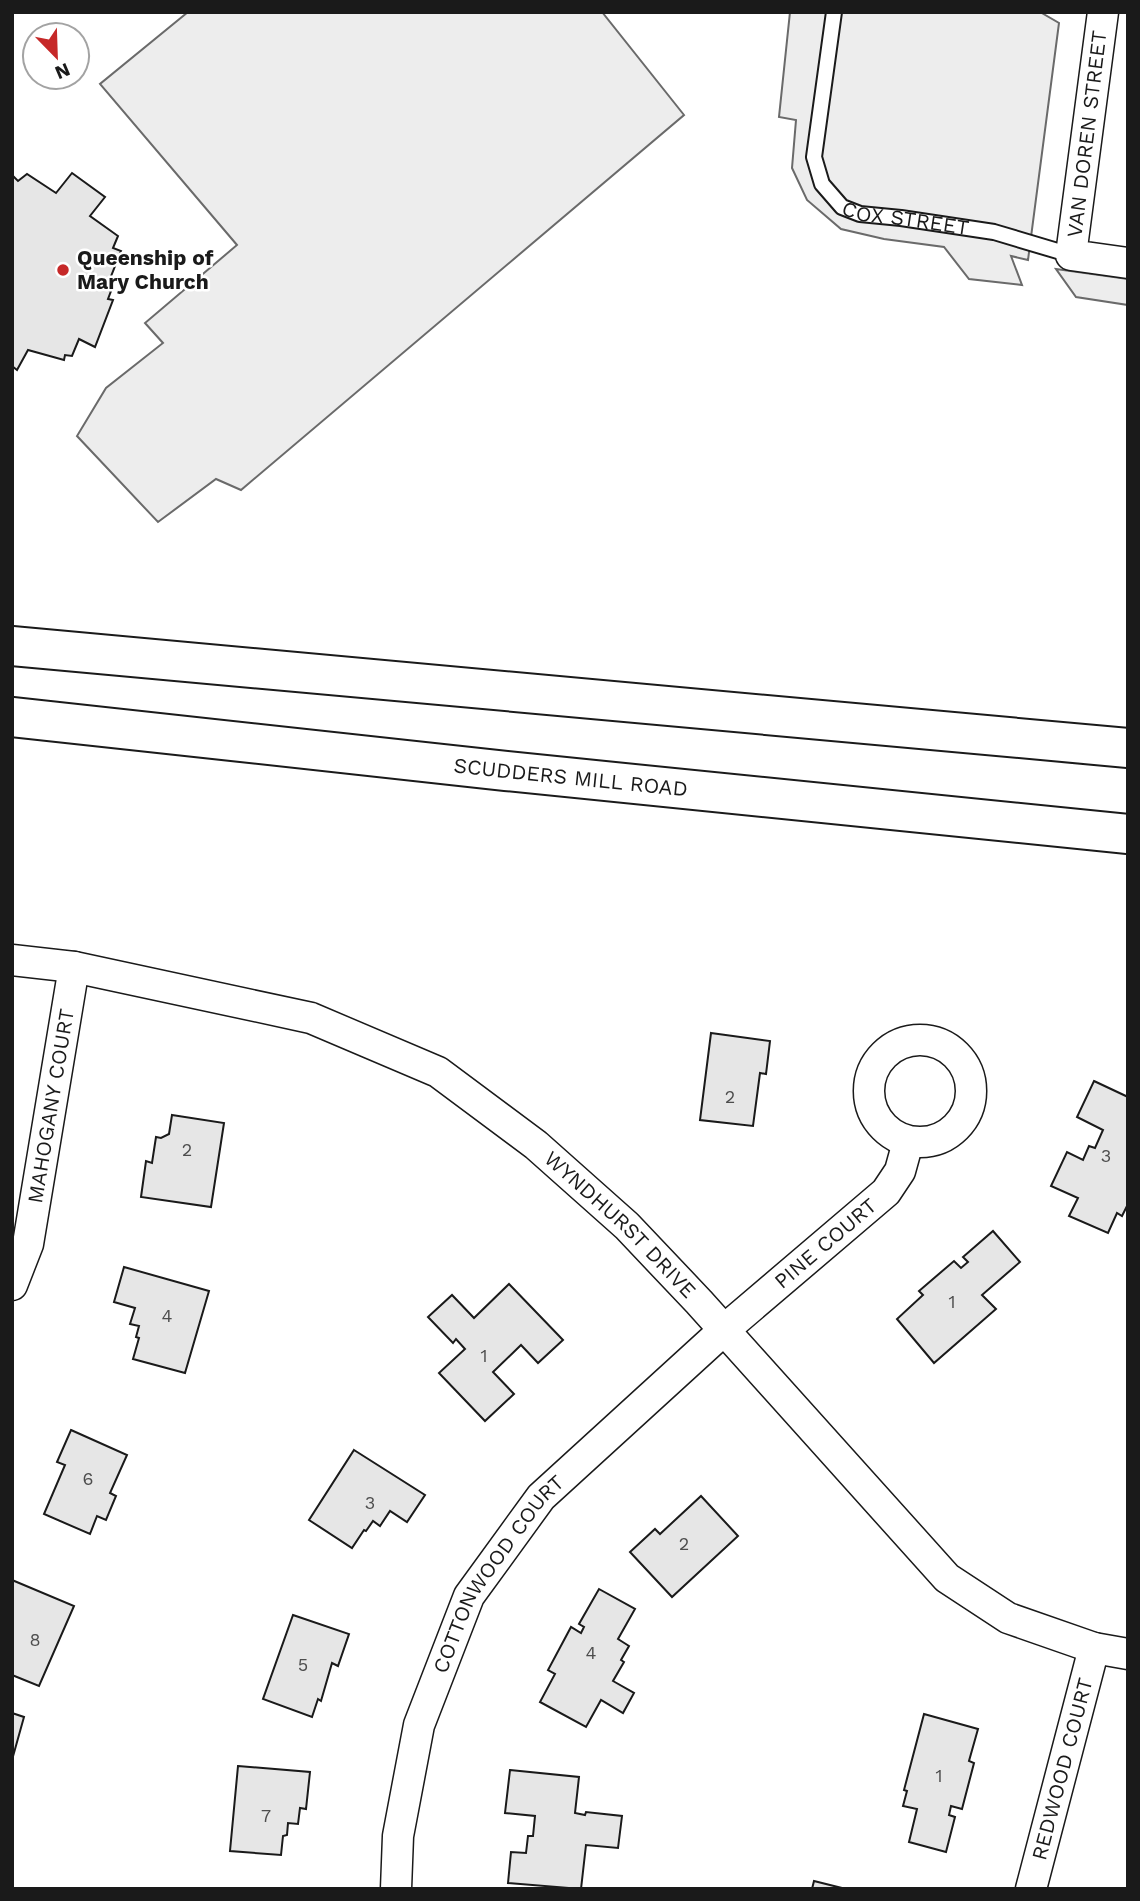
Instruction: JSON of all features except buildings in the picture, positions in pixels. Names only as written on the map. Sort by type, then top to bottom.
[{"type":"main road","points":[[12,646],[1128,748]]},
{"type":"main road","name":"SCUDDERS MILL ROAD","points":[[12,717],[506,771],[1128,834]]},
{"type":"street","name":"VAN DOREN STREET","points":[[1071,255],[1102,12]]},
{"type":"street","name":"COX STREET","points":[[1071,255],[1128,263]]},
{"type":"street","name":"WYNDHURST DRIVE","points":[[12,960],[74,967],[311,1018],[438,1072],[536,1145],[627,1226],[947,1578],[1008,1618],[1094,1648],[1128,1654]]},
{"type":"street","name":"MAHOGANY COURT","points":[[12,1285],[27,1244],[74,967]]},
{"type":"street","name":"PINE COURT","points":[[724,1330],[887,1192],[900,1171],[908,1142]]},
{"type":"street","name":"COTTONWOOD COURT","points":[[396,1889],[398,1836],[419,1724],[469,1596],[541,1497],[724,1330]]},
{"type":"street","name":"REDWOOD COURT","points":[[1031,1889],[1094,1648]]},
{"type":"lane","name":"COX STREET","points":[[834,12],[814,158],[822,184],[842,207],[860,214],[994,232],[1071,255]]},
{"type":"shaded area","points":[[188,12],[602,12],[684,115],[241,490],[216,479],[158,522],[77,436],[106,388],[163,343],[145,323],[237,245],[100,84]]},
{"type":"shaded area","points":[[790,12],[1040,12],[1059,23],[1028,260],[1011,256],[1022,285],[969,279],[944,247],[884,239],[841,229],[807,200],[792,168],[796,120],[779,117]]},
{"type":"shaded area","points":[[1056,269],[1128,279],[1128,305],[1076,297]]},
{"type":"place","name":"Queenship of Mary Church","points":[[63,270]]}]
